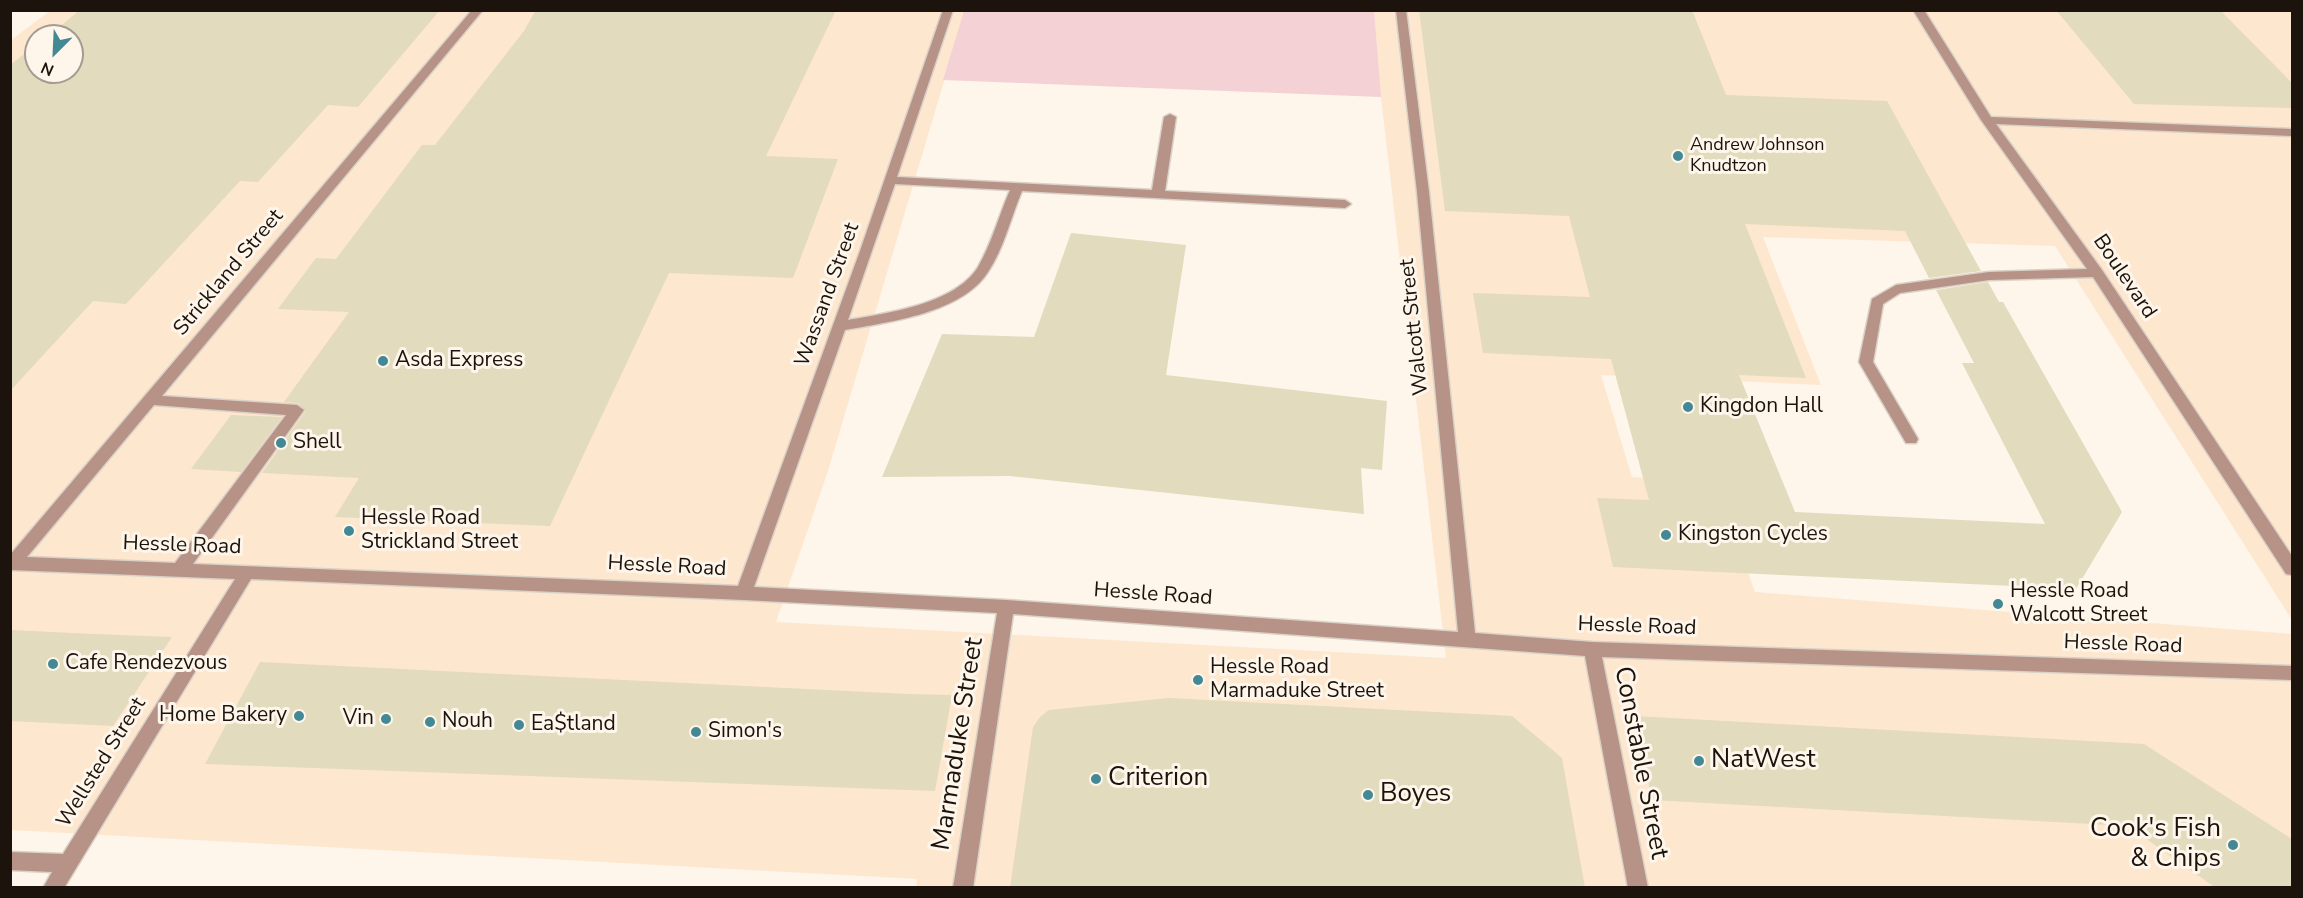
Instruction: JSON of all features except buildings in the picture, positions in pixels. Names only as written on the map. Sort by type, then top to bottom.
[{"type":"street","name":"Strickland Street","points":[[12,563],[478,10]]},
{"type":"street","name":"Wassand Street","points":[[744,592],[948,10]]},
{"type":"street","name":"Walcott Street","points":[[1401,10],[1423,192],[1467,641]]},
{"type":"street","name":"Boulevard","points":[[1918,10],[1987,120],[2097,273],[2292,569]]},
{"type":"street","points":[[1158,194],[1170,117]]},
{"type":"street","points":[[1987,120],[2292,132]]},
{"type":"street","points":[[890,180],[1345,204]]},
{"type":"street","points":[[839,326],[915,311],[961,291],[981,273],[1017,187]]},
{"type":"street","points":[[1911,439],[1866,363],[1877,302],[1896,289],[1989,276],[2097,273]]},
{"type":"street","points":[[150,400],[297,410],[181,568]]},
{"type":"street","name":"Hessle Road","points":[[12,563],[744,592],[1006,607],[1592,649],[2292,673]]},
{"type":"street","name":"Wellsted Street","points":[[52,888],[248,571]]},
{"type":"street","name":"Marmaduke Street","points":[[963,888],[1006,607]]},
{"type":"street","name":"Constable Street","points":[[1592,649],[1638,888]]},
{"type":"street","points":[[10,861],[67,863]]},
{"type":"shaded area","points":[[51,10],[965,11],[827,474],[776,622],[1446,658],[1371,11],[2292,11],[2292,620],[2055,246],[1763,237],[1821,385],[1601,375],[1632,477],[1716,483],[1755,592],[2292,634],[2292,887],[916,888],[917,879],[11,830],[10,41],[24,30],[24,84],[84,84],[84,24],[32,24]]},
{"type":"shaded area","points":[[964,11],[1374,11],[1381,97],[943,80]]},
{"type":"place","name":"Andrew Johnson Knudtzon","points":[[1678,156]]},
{"type":"place","name":"Asda Express","points":[[383,361]]},
{"type":"place","name":"Kingdon Hall","points":[[1688,407]]},
{"type":"place","name":"Shell","points":[[281,443]]},
{"type":"place","name":"Hessle Road Strickland Street","points":[[349,531]]},
{"type":"place","name":"Kingston Cycles","points":[[1666,535]]},
{"type":"place","name":"Hessle Road Walcott Street","points":[[1998,604]]},
{"type":"place","name":"Cafe Rendezvous","points":[[53,664]]},
{"type":"place","name":"Hessle Road Marmaduke Street","points":[[1198,680]]},
{"type":"place","name":"Home Bakery","points":[[299,716]]},
{"type":"place","name":"Vin","points":[[386,719]]},
{"type":"place","name":"Nouh","points":[[430,722]]},
{"type":"place","name":"Ea$tland","points":[[519,725]]},
{"type":"place","name":"Simon's","points":[[696,732]]},
{"type":"place","name":"NatWest","points":[[1699,761]]},
{"type":"place","name":"Criterion","points":[[1096,779]]},
{"type":"place","name":"Boyes","points":[[1368,795]]},
{"type":"place","name":"Cook's Fish & Chips","points":[[2233,845]]}]
